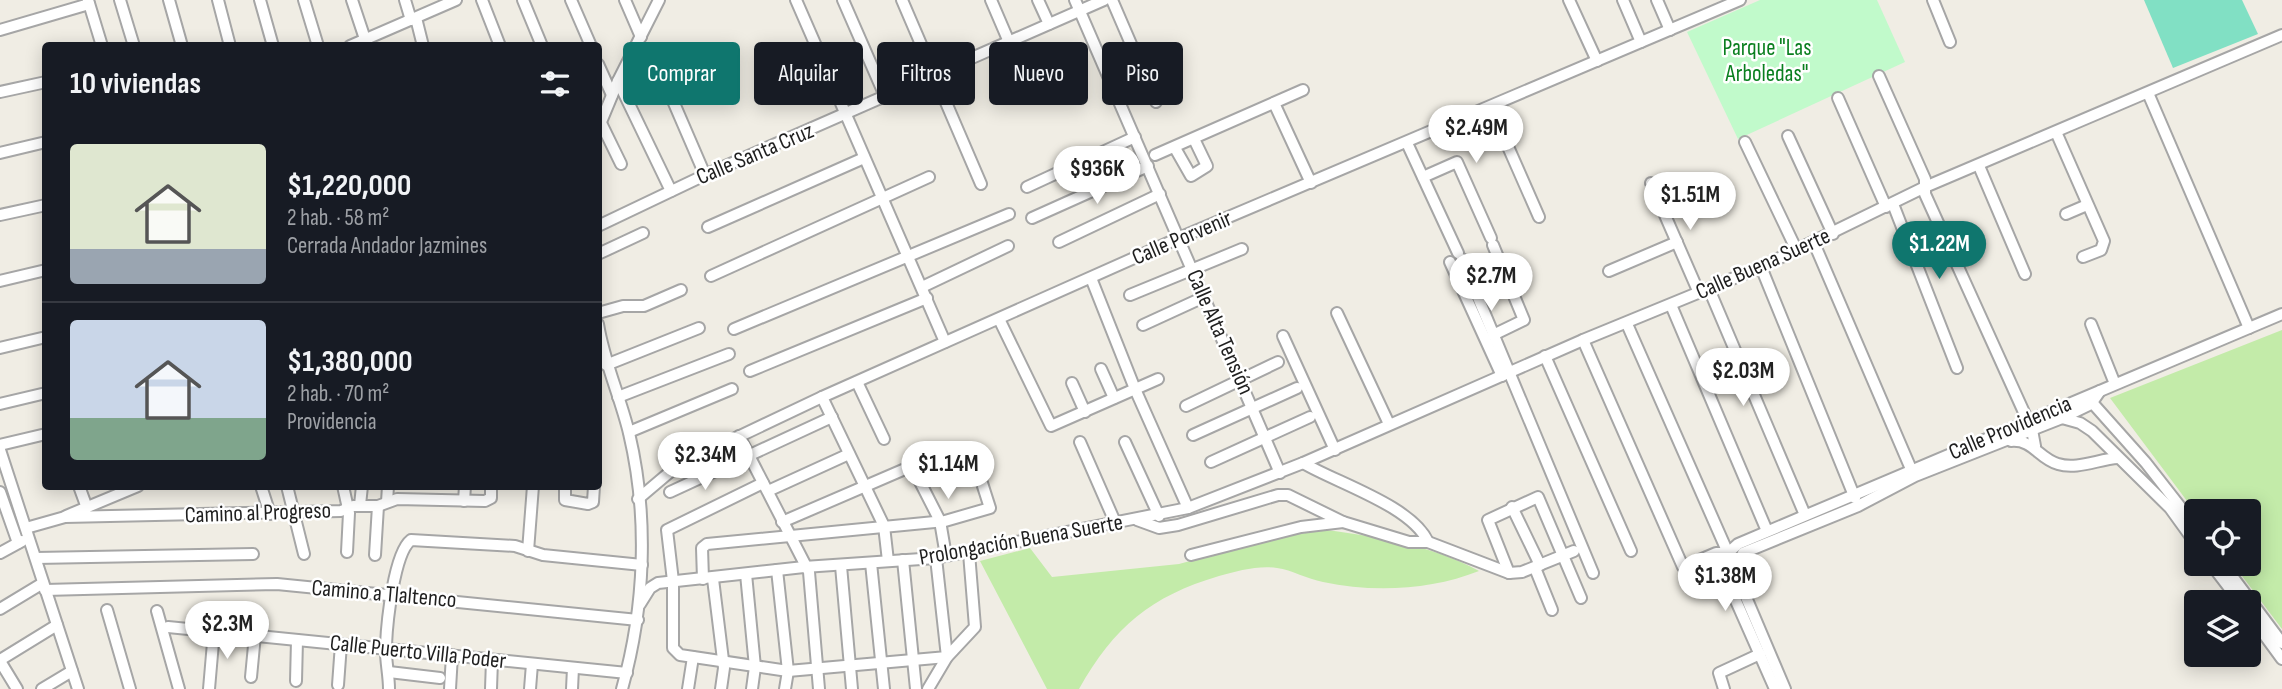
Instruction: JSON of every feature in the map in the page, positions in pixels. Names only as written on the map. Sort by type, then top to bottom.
[{"type":"street","points":[[120,0],[133,42]]},
{"type":"street","points":[[169,0],[181,42]]},
{"type":"street","points":[[218,0],[229,42]]},
{"type":"street","points":[[260,0],[272,42]]},
{"type":"street","points":[[304,0],[317,42]]},
{"type":"street","points":[[352,0],[365,39]]},
{"type":"street","points":[[405,0],[422,42]]},
{"type":"street","points":[[359,42],[456,0]]},
{"type":"street","points":[[482,0],[498,42]]},
{"type":"street","points":[[523,0],[540,42]]},
{"type":"street","points":[[571,0],[589,42]]},
{"type":"street","points":[[625,0],[641,37]]},
{"type":"street","points":[[602,121],[618,81],[659,0]]},
{"type":"street","points":[[796,0],[945,342]]},
{"type":"street","points":[[843,0],[877,78]]},
{"type":"street","points":[[902,0],[919,42]]},
{"type":"street","points":[[991,0],[1009,42]]},
{"type":"street","points":[[1038,0],[1049,24]]},
{"type":"street","name":"Calle Santa Cruz","points":[[1009,42],[1049,24],[1077,5],[1104,0]]},
{"type":"street","points":[[1112,0],[1130,42]]},
{"type":"street","points":[[1569,0],[1597,61]]},
{"type":"street","points":[[1623,0],[1642,42]]},
{"type":"street","points":[[1657,0],[1670,30]]},
{"type":"street","name":"Calle Porvenir","points":[[638,499],[664,473],[822,397],[1179,238],[1740,0]]},
{"type":"street","points":[[1933,0],[1950,42]]},
{"type":"street","points":[[0,30],[89,2],[101,42]]},
{"type":"street","name":"Calle Alta Tensión","points":[[1077,5],[1280,473]]},
{"type":"street","name":"Calle Buena Suerte","points":[[1280,473],[1545,356],[1761,267],[1925,187],[2282,35]]},
{"type":"street","points":[[602,73],[612,95]]},
{"type":"street","points":[[1878,76],[1925,179],[1925,194],[2029,426],[2035,446]]},
{"type":"street","points":[[618,81],[671,191]]},
{"type":"street","points":[[0,92],[42,83]]},
{"type":"street","points":[[1155,155],[1303,90]]},
{"type":"street","points":[[2148,93],[2249,328]]},
{"type":"street","points":[[1838,98],[1889,206],[1957,368]]},
{"type":"street","name":"Calle Santa Cruz","points":[[602,224],[705,175],[877,100]]},
{"type":"street","points":[[1274,103],[1311,183]]},
{"type":"street","points":[[675,105],[705,175]]},
{"type":"street","points":[[946,105],[981,184]]},
{"type":"street","points":[[1491,107],[1539,217]]},
{"type":"street","points":[[602,130],[621,164]]},
{"type":"street","points":[[2056,132],[2104,246],[2083,257]]},
{"type":"street","points":[[1788,136],[1833,233]]},
{"type":"street","points":[[1027,187],[1135,137]]},
{"type":"street","points":[[1175,148],[1191,176],[1207,166],[1194,139]]},
{"type":"street","points":[[1745,142],[1797,250]]},
{"type":"street","points":[[0,153],[42,143]]},
{"type":"street","points":[[1407,143],[1505,375],[1593,573]]},
{"type":"street","points":[[708,227],[863,158]]},
{"type":"street","points":[[1423,177],[1457,162],[1524,320],[1493,335]]},
{"type":"street","points":[[1032,218],[1148,166]]},
{"type":"street","points":[[1979,166],[2025,274]]},
{"type":"street","points":[[711,276],[929,177]]},
{"type":"street","points":[[1651,183],[1677,242],[1704,291],[1805,515]]},
{"type":"street","points":[[1059,242],[1160,194]]},
{"type":"street","points":[[2066,214],[2087,205]]},
{"type":"street","points":[[0,215],[42,206]]},
{"type":"street","points":[[734,329],[1009,214]]},
{"type":"street","points":[[602,252],[643,233]]},
{"type":"street","points":[[1609,271],[1677,242]]},
{"type":"street","points":[[1814,243],[1911,469]]},
{"type":"street","points":[[750,370],[924,292],[1008,246]]},
{"type":"street","points":[[1130,295],[1242,249]]},
{"type":"street","points":[[1457,258],[1493,335],[1505,375]]},
{"type":"street","points":[[1761,267],[1858,506]]},
{"type":"street","points":[[0,281],[42,271]]},
{"type":"street","points":[[1091,278],[1135,389],[1188,509]]},
{"type":"street","points":[[602,312],[623,306],[644,306],[681,290]]},
{"type":"street","points":[[1143,325],[1204,297]]},
{"type":"street","points":[[1671,305],[1767,531]]},
{"type":"street","points":[[1338,313],[1389,424]]},
{"type":"street","name":"Calle Providencia","points":[[1785,689],[1736,569],[1737,561],[1752,547],[1858,506],[1915,477],[2001,442],[2029,426],[2062,418],[2115,383],[2282,314]]},
{"type":"street","points":[[999,319],[1048,423],[1056,426],[1158,379]]},
{"type":"street","points":[[1627,324],[1728,553],[1729,585],[1775,689]]},
{"type":"street","points":[[2091,324],[2115,383]]},
{"type":"street","points":[[606,365],[699,328]]},
{"type":"street","points":[[1283,336],[1335,450]]},
{"type":"street","points":[[0,348],[42,338]]},
{"type":"street","points":[[1583,340],[1683,567],[1716,553],[1728,553]]},
{"type":"street","points":[[602,344],[606,365],[629,432],[638,499],[642,565],[638,621],[622,689]]},
{"type":"street","points":[[618,397],[729,354]]},
{"type":"street","points":[[1545,356],[1632,551]]},
{"type":"street","points":[[1185,406],[1278,362]]},
{"type":"street","points":[[1101,369],[1114,398]]},
{"type":"street","points":[[857,382],[884,439]]},
{"type":"street","points":[[1072,383],[1085,412]]},
{"type":"street","points":[[1193,435],[1297,388]]},
{"type":"street","points":[[629,432],[732,389]]},
{"type":"street","points":[[0,404],[42,394]]},
{"type":"street","points":[[822,397],[884,526],[888,561]]},
{"type":"street","points":[[2089,400],[2146,463],[2184,512]]},
{"type":"street","name":"Calle Providencia","points":[[1728,553],[1738,544],[1911,469],[2029,426],[2089,400]]},
{"type":"street","points":[[670,492],[832,416]]},
{"type":"street","points":[[1211,462],[1310,417]]},
{"type":"street","points":[[2062,418],[2080,423],[2092,431],[2170,508],[2184,527]]},
{"type":"street","points":[[0,444],[42,435]]},
{"type":"street","points":[[740,436],[804,567],[809,572],[819,689]]},
{"type":"street","points":[[2001,442],[2018,440],[2035,446],[2048,459],[2060,465],[2118,458]]},
{"type":"street","points":[[1080,442],[1115,522]]},
{"type":"street","points":[[1125,442],[1159,516]]},
{"type":"street","points":[[0,450],[24,536]]},
{"type":"street","points":[[849,454],[667,530],[673,580],[673,648],[680,655],[788,671],[947,657]]},
{"type":"street","points":[[1303,463],[1375,496],[1418,529],[1429,542]]},
{"type":"street","points":[[782,522],[912,466],[940,521],[947,657]]},
{"type":"street","name":"Prolongación Buena Suerte","points":[[640,604],[654,585],[673,580],[941,557],[1115,522],[1159,516],[1188,509],[1280,473]]},
{"type":"street","points":[[721,689],[722,662],[703,545],[940,521],[990,508],[982,483]]},
{"type":"street","points":[[80,490],[87,508]]},
{"type":"street","points":[[65,517],[129,490]]},
{"type":"street","points":[[262,490],[270,514]]},
{"type":"street","points":[[288,490],[304,554]]},
{"type":"street","points":[[344,490],[347,507],[347,552]]},
{"type":"street","points":[[360,505],[362,490]]},
{"type":"street","points":[[375,555],[382,504],[387,490]]},
{"type":"street","points":[[413,500],[414,490]]},
{"type":"street","points":[[439,500],[440,490]]},
{"type":"street","points":[[464,501],[465,490]]},
{"type":"street","name":"Camino al Progreso","points":[[2,548],[65,517],[341,511],[360,505],[413,500],[489,501],[490,490]]},
{"type":"street","points":[[528,551],[533,490]]},
{"type":"street","points":[[565,490],[565,500],[588,505],[593,502],[594,490]]},
{"type":"street","points":[[0,492],[36,558],[78,689]]},
{"type":"street","points":[[1135,519],[1159,528],[1278,495],[1298,499],[1343,522],[1409,542],[1429,542],[1509,573],[1537,566],[1569,553]]},
{"type":"street","points":[[1509,573],[1488,520],[1534,497],[1542,500],[1569,553],[1581,598]]},
{"type":"street","points":[[1512,508],[1552,610]]},
{"type":"street","points":[[1191,555],[1301,527],[1343,522]]},
{"type":"street","points":[[389,689],[386,647],[392,593],[403,546],[411,540],[515,546],[528,551],[642,565]]},
{"type":"street","points":[[928,689],[947,657],[975,627],[969,553]]},
{"type":"street","points":[[36,558],[253,554]]},
{"type":"street","points":[[903,560],[916,689]]},
{"type":"street","points":[[871,563],[884,689]]},
{"type":"street","points":[[841,566],[852,689]]},
{"type":"street","points":[[777,570],[788,671],[785,689]]},
{"type":"street","points":[[746,574],[755,667],[752,689]]},
{"type":"street","points":[[2220,576],[2231,590]]},
{"type":"street","points":[[2231,576],[2276,640],[2282,659]]},
{"type":"street","name":"Camino a Tlaltenco","points":[[44,587],[261,583],[392,593],[638,621]]},
{"type":"street","points":[[0,609],[44,587]]},
{"type":"street","points":[[107,610],[130,689]]},
{"type":"street","points":[[157,611],[179,689]]},
{"type":"street","points":[[17,689],[0,660],[57,625]]},
{"type":"street","points":[[2261,626],[2276,640]]},
{"type":"street","name":"Calle Puerto Villa Poder","points":[[168,627],[626,673]]},
{"type":"street","points":[[209,689],[214,631]]},
{"type":"street","points":[[251,677],[255,635]]},
{"type":"street","points":[[296,681],[297,640]]},
{"type":"street","points":[[338,685],[341,644]]},
{"type":"street","points":[[1724,689],[1719,677],[1722,671],[1760,654]]},
{"type":"street","points":[[450,689],[452,655]]},
{"type":"street","points":[[688,689],[693,657]]},
{"type":"street","points":[[491,689],[492,660]]},
{"type":"street","points":[[530,689],[532,664]]},
{"type":"street","points":[[572,689],[573,667]]},
{"type":"street","points":[[42,689],[72,671]]},
{"type":"street","points":[[389,672],[440,678]]},
{"type":"green space","name":"Parque \"Las Arboledas\"","points":[[1760,0],[1877,0],[1905,62],[1738,139],[1687,32]]},
{"type":"green space","points":[[2144,0],[2242,0],[2258,34],[2173,68]]},
{"type":"green space","points":[[2282,330],[2282,629],[2261,601],[2261,590],[2253,590],[2242,576],[2261,576],[2261,499],[2186,499],[2110,398]]},
{"type":"green space","points":[[1326,530],[1424,548],[1479,571],[1442,582],[1402,588],[1362,588],[1323,582],[1270,567],[1226,574],[1173,593],[1137,617],[1106,648],[1079,689],[1047,689],[980,561],[1030,548],[1052,577],[1179,564],[1278,537]]}]
